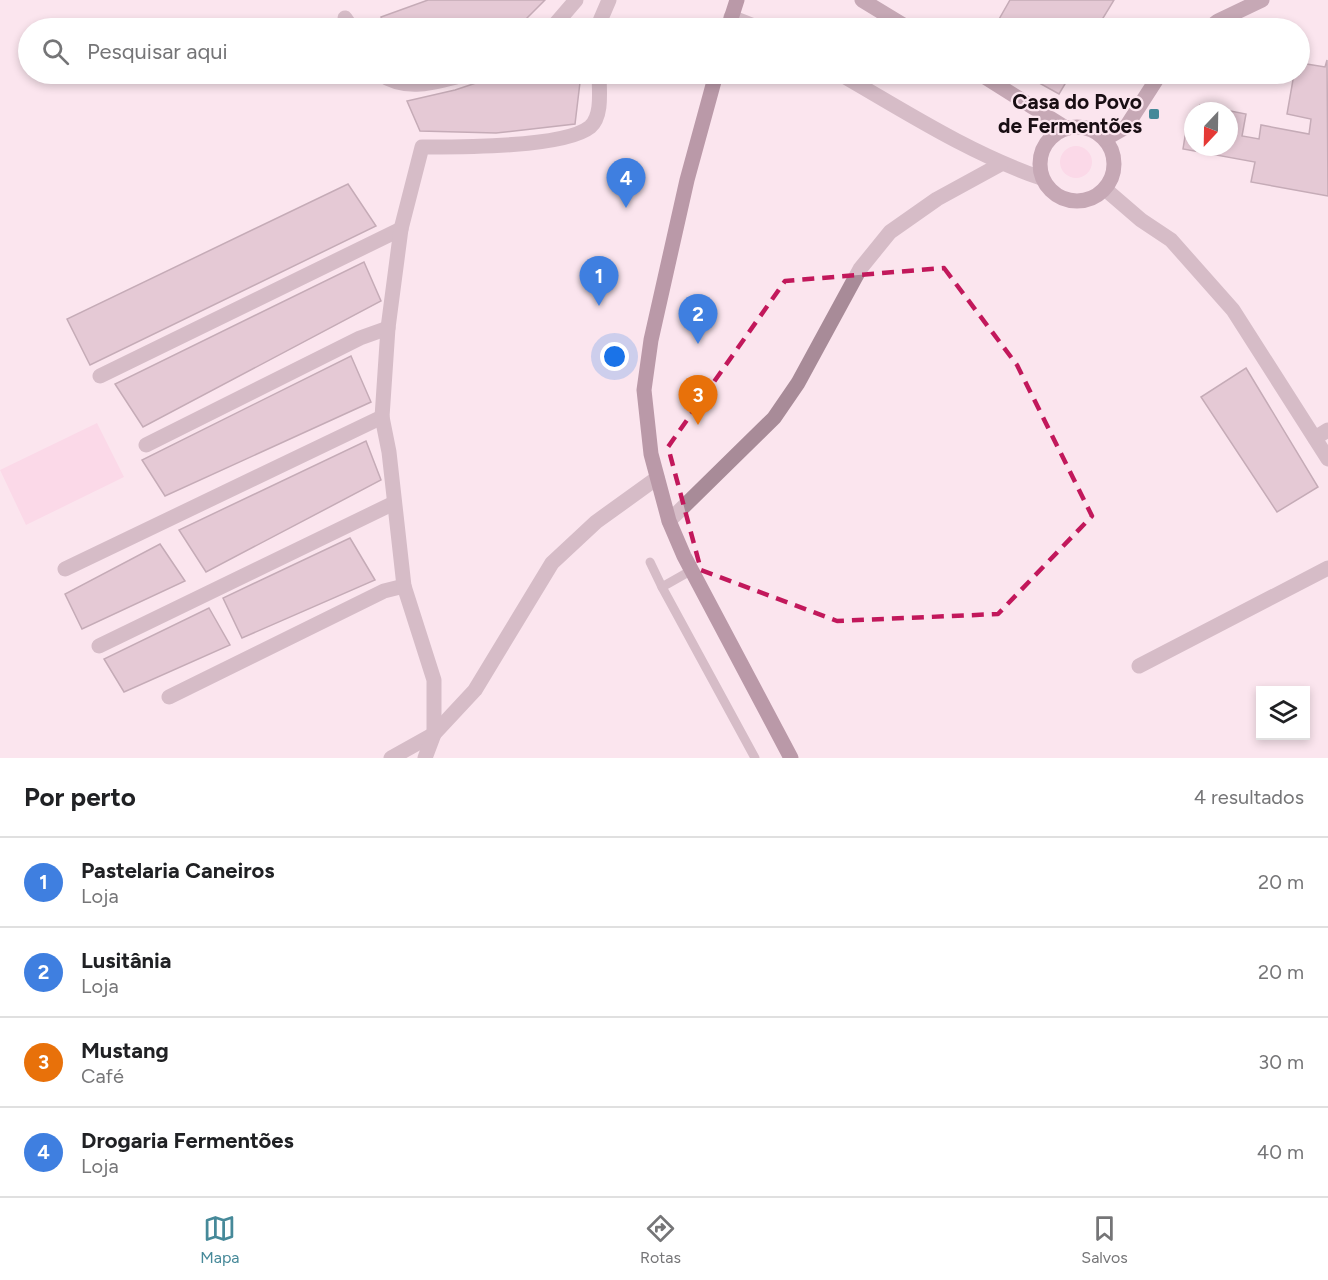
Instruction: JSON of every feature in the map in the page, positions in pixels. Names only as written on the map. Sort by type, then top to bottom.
[{"type":"main road","points":[[731,18],[736,0]]},
{"type":"main road","points":[[713,84],[687,180],[651,340],[644,390],[651,454],[669,521],[692,570],[791,758]]},
{"type":"street","points":[[561,18],[576,0]]},
{"type":"street","points":[[601,18],[609,0]]},
{"type":"street","points":[[862,0],[892,18]]},
{"type":"street","points":[[1224,18],[1262,0]]},
{"type":"street","points":[[403,84],[422,86],[430,84]]},
{"type":"street","points":[[425,758],[434,734],[434,680],[404,586],[403,554],[382,417],[388,328],[401,228],[422,147],[493,148],[571,135],[591,126],[598,113],[599,84]]},
{"type":"street","points":[[857,84],[947,137],[1001,164],[1041,178]]},
{"type":"street","points":[[996,84],[1066,128]]},
{"type":"street","points":[[1105,139],[1126,127],[1154,84]]},
{"type":"street","points":[[1082,127],[1105,139],[1113,156],[1114,169],[1105,189],[1092,199],[1080,202],[1067,200],[1049,190],[1041,178],[1039,165],[1041,152],[1054,134],[1066,128],[1082,127]]},
{"type":"street","points":[[669,521],[774,418],[798,383],[860,269],[890,232],[937,199],[1001,164]]},
{"type":"street","points":[[1105,189],[1141,220],[1171,240],[1233,310],[1321,434],[1328,459]]},
{"type":"street","points":[[100,376],[401,228]]},
{"type":"street","points":[[146,445],[360,338],[388,328]]},
{"type":"street","points":[[64,569],[382,417]]},
{"type":"street","points":[[392,758],[434,734],[475,690],[552,563],[596,522],[657,478]]},
{"type":"street","points":[[99,646],[394,503]]},
{"type":"street","points":[[1139,666],[1328,568]]},
{"type":"street","points":[[169,697],[384,591],[404,586]]},
{"type":"lane","points":[[650,562],[755,758]]},
{"type":"lane","points":[[662,587],[692,570]]},
{"type":"highlighted area","points":[[944,268],[1017,365],[1092,516],[998,614],[837,621],[701,570],[668,447],[785,281]]},
{"type":"shaded area","points":[[1076,146],[1087,151],[1092,162],[1087,173],[1076,178],[1065,173],[1060,162],[1065,151]]},
{"type":"shaded area","points":[[97,423],[124,477],[26,525],[0,470]]},
{"type":"building","points":[[428,0],[545,0],[527,18],[381,17]]},
{"type":"building","points":[[1010,0],[1114,0],[1103,18],[1000,18]]},
{"type":"building","points":[[1327,60],[1328,196],[1251,182],[1255,162],[1222,156],[1238,156],[1238,112],[1246,114],[1242,136],[1259,139],[1261,125],[1309,134],[1311,119],[1287,114],[1292,84],[1310,84],[1310,65],[1325,67]]},
{"type":"building","points":[[473,84],[580,84],[575,124],[496,133],[420,131],[407,101]]},
{"type":"building","points":[[1041,84],[1065,84],[1059,94]]},
{"type":"building","points":[[348,184],[376,226],[90,365],[67,319]]},
{"type":"building","points":[[364,262],[381,301],[143,427],[115,384]]},
{"type":"building","points":[[351,356],[371,402],[165,496],[142,460]]},
{"type":"building","points":[[1246,368],[1318,487],[1277,512],[1201,397]]},
{"type":"building","points":[[366,441],[381,480],[206,572],[179,530]]},
{"type":"building","points":[[350,538],[375,580],[242,638],[223,598]]},
{"type":"building","points":[[160,544],[185,581],[82,629],[65,594]]},
{"type":"building","points":[[209,608],[230,645],[124,692],[104,659]]},
{"type":"place","name":"Casa do Povo de Fermentões","points":[[1154,114]]},
{"type":"place","name":"Drogaria Fermentões","points":[[626,208]]},
{"type":"place","name":"Pastelaria Caneiros","points":[[599,306]]},
{"type":"place","name":"Lusitânia","points":[[698,344]]},
{"type":"place","name":"Mustang","points":[[698,425]]}]
